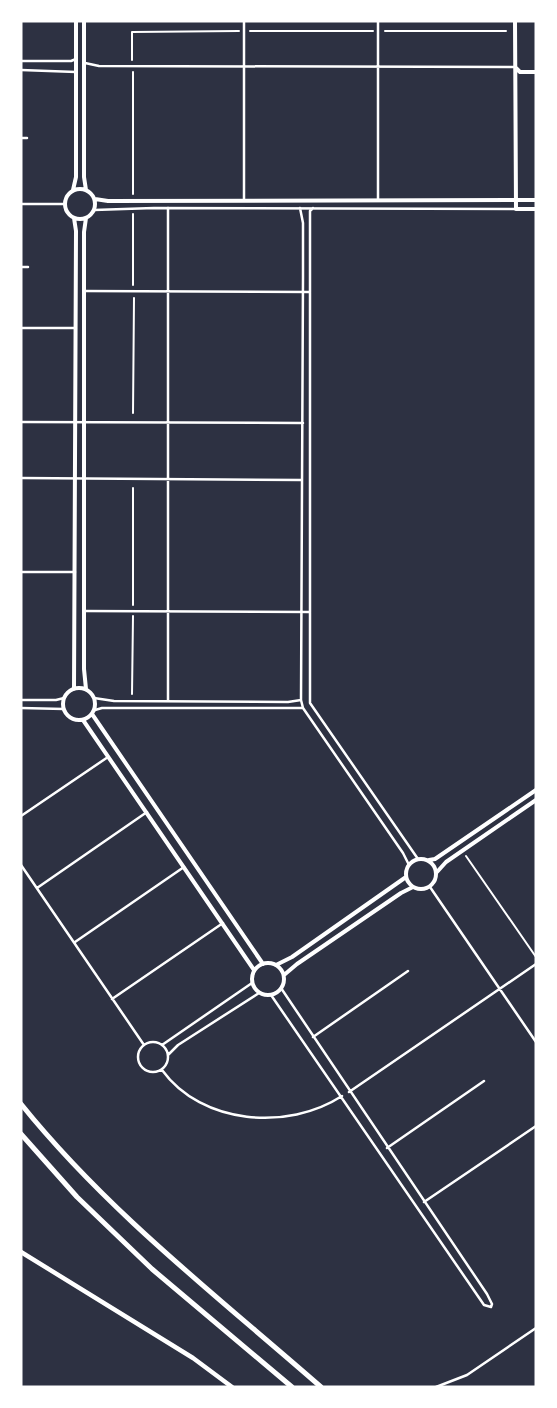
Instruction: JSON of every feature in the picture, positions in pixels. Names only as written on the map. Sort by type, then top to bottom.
[{"type":"highway","points":[[21,1104],[92,1185],[142,1234],[321,1387]]},
{"type":"highway","points":[[21,1134],[77,1197],[152,1270],[292,1387]]},
{"type":"main road","points":[[76,21],[76,178],[73,190],[66,197],[65,204],[66,211],[74,218],[86,218]]},
{"type":"main road","points":[[84,21],[84,178],[86,190],[95,199],[108,201],[536,200]]},
{"type":"main road","points":[[515,21],[515,201],[516,209],[536,208]]},
{"type":"main road","points":[[515,66],[520,72],[536,72]]},
{"type":"main road","points":[[73,190],[86,190]]},
{"type":"main road","points":[[95,199],[94,210],[86,218],[84,291],[84,681],[86,689],[94,698],[93,712],[263,964]]},
{"type":"main road","points":[[74,218],[76,328],[74,689]]},
{"type":"main road","points":[[86,689],[74,689],[64,698],[64,709],[71,718],[83,720],[224,923],[254,970],[252,983],[258,993],[271,995],[281,988],[284,976],[296,964],[385,904],[413,887],[423,889],[430,887],[435,882],[437,872],[446,862],[536,800]]},
{"type":"main road","points":[[83,720],[93,712]]},
{"type":"main road","points":[[254,970],[263,964],[276,966],[292,957],[406,877],[409,865],[418,859],[429,860],[442,855],[536,790]]},
{"type":"main road","points":[[429,860],[437,872]]},
{"type":"main road","points":[[406,877],[413,887]]},
{"type":"main road","points":[[276,966],[284,976]]},
{"type":"main road","points":[[21,1252],[193,1358],[232,1387]]},
{"type":"street","points":[[244,21],[244,200]]},
{"type":"street","points":[[378,21],[378,200]]},
{"type":"street","points":[[132,60],[132,32],[239,31]]},
{"type":"street","points":[[250,31],[373,31]]},
{"type":"street","points":[[385,31],[506,31]]},
{"type":"street","points":[[21,61],[71,61],[76,59]]},
{"type":"street","points":[[84,62],[88,65],[98,66],[515,66]]},
{"type":"street","points":[[21,70],[76,72]]},
{"type":"street","points":[[133,72],[133,194]]},
{"type":"street","points":[[21,138],[27,138]]},
{"type":"street","points":[[21,204],[65,204]]},
{"type":"street","points":[[94,210],[108,208],[516,209]]},
{"type":"street","points":[[168,208],[168,700]]},
{"type":"street","points":[[300,208],[303,222],[301,700],[303,708],[403,853],[409,865]]},
{"type":"street","points":[[313,208],[310,211],[310,703],[418,859]]},
{"type":"street","points":[[133,214],[133,286]]},
{"type":"street","points":[[21,267],[28,267]]},
{"type":"street","points":[[84,291],[310,292]]},
{"type":"street","points":[[133,413],[134,298]]},
{"type":"street","points":[[21,328],[76,328]]},
{"type":"street","points":[[21,422],[303,423]]},
{"type":"street","points":[[21,478],[303,480]]},
{"type":"street","points":[[132,605],[133,488]]},
{"type":"street","points":[[21,572],[75,572]]},
{"type":"street","points":[[84,611],[310,612]]},
{"type":"street","points":[[132,694],[133,616]]},
{"type":"street","points":[[21,700],[56,700],[64,698]]},
{"type":"street","points":[[94,698],[102,700],[288,702],[301,700]]},
{"type":"street","points":[[21,708],[64,709]]},
{"type":"street","points":[[93,712],[102,708],[303,708]]},
{"type":"street","points":[[21,816],[109,756]]},
{"type":"street","points":[[37,888],[147,812]]},
{"type":"street","points":[[466,856],[536,957]]},
{"type":"street","points":[[21,865],[144,1045]]},
{"type":"street","points":[[74,942],[185,867]]},
{"type":"street","points":[[430,887],[536,1042]]},
{"type":"street","points":[[112,998],[224,923]]},
{"type":"street","points":[[349,1092],[536,964]]},
{"type":"street","points":[[312,1037],[408,971]]},
{"type":"street","points":[[162,1045],[252,983]]},
{"type":"street","points":[[271,995],[484,1305],[491,1307],[492,1304],[487,1294],[349,1092],[281,988]]},
{"type":"street","points":[[168,1054],[178,1045],[258,993]]},
{"type":"street","points":[[153,1042],[162,1045],[168,1054],[168,1061],[162,1070],[152,1073],[145,1070],[140,1065],[138,1054],[144,1045],[153,1042]]},
{"type":"street","points":[[162,1070],[178,1086],[202,1102],[246,1117],[268,1118],[296,1115],[320,1108],[342,1096]]},
{"type":"street","points":[[387,1148],[484,1081]]},
{"type":"street","points":[[424,1202],[536,1126]]},
{"type":"street","points":[[436,1387],[467,1376],[535,1329]]}]
